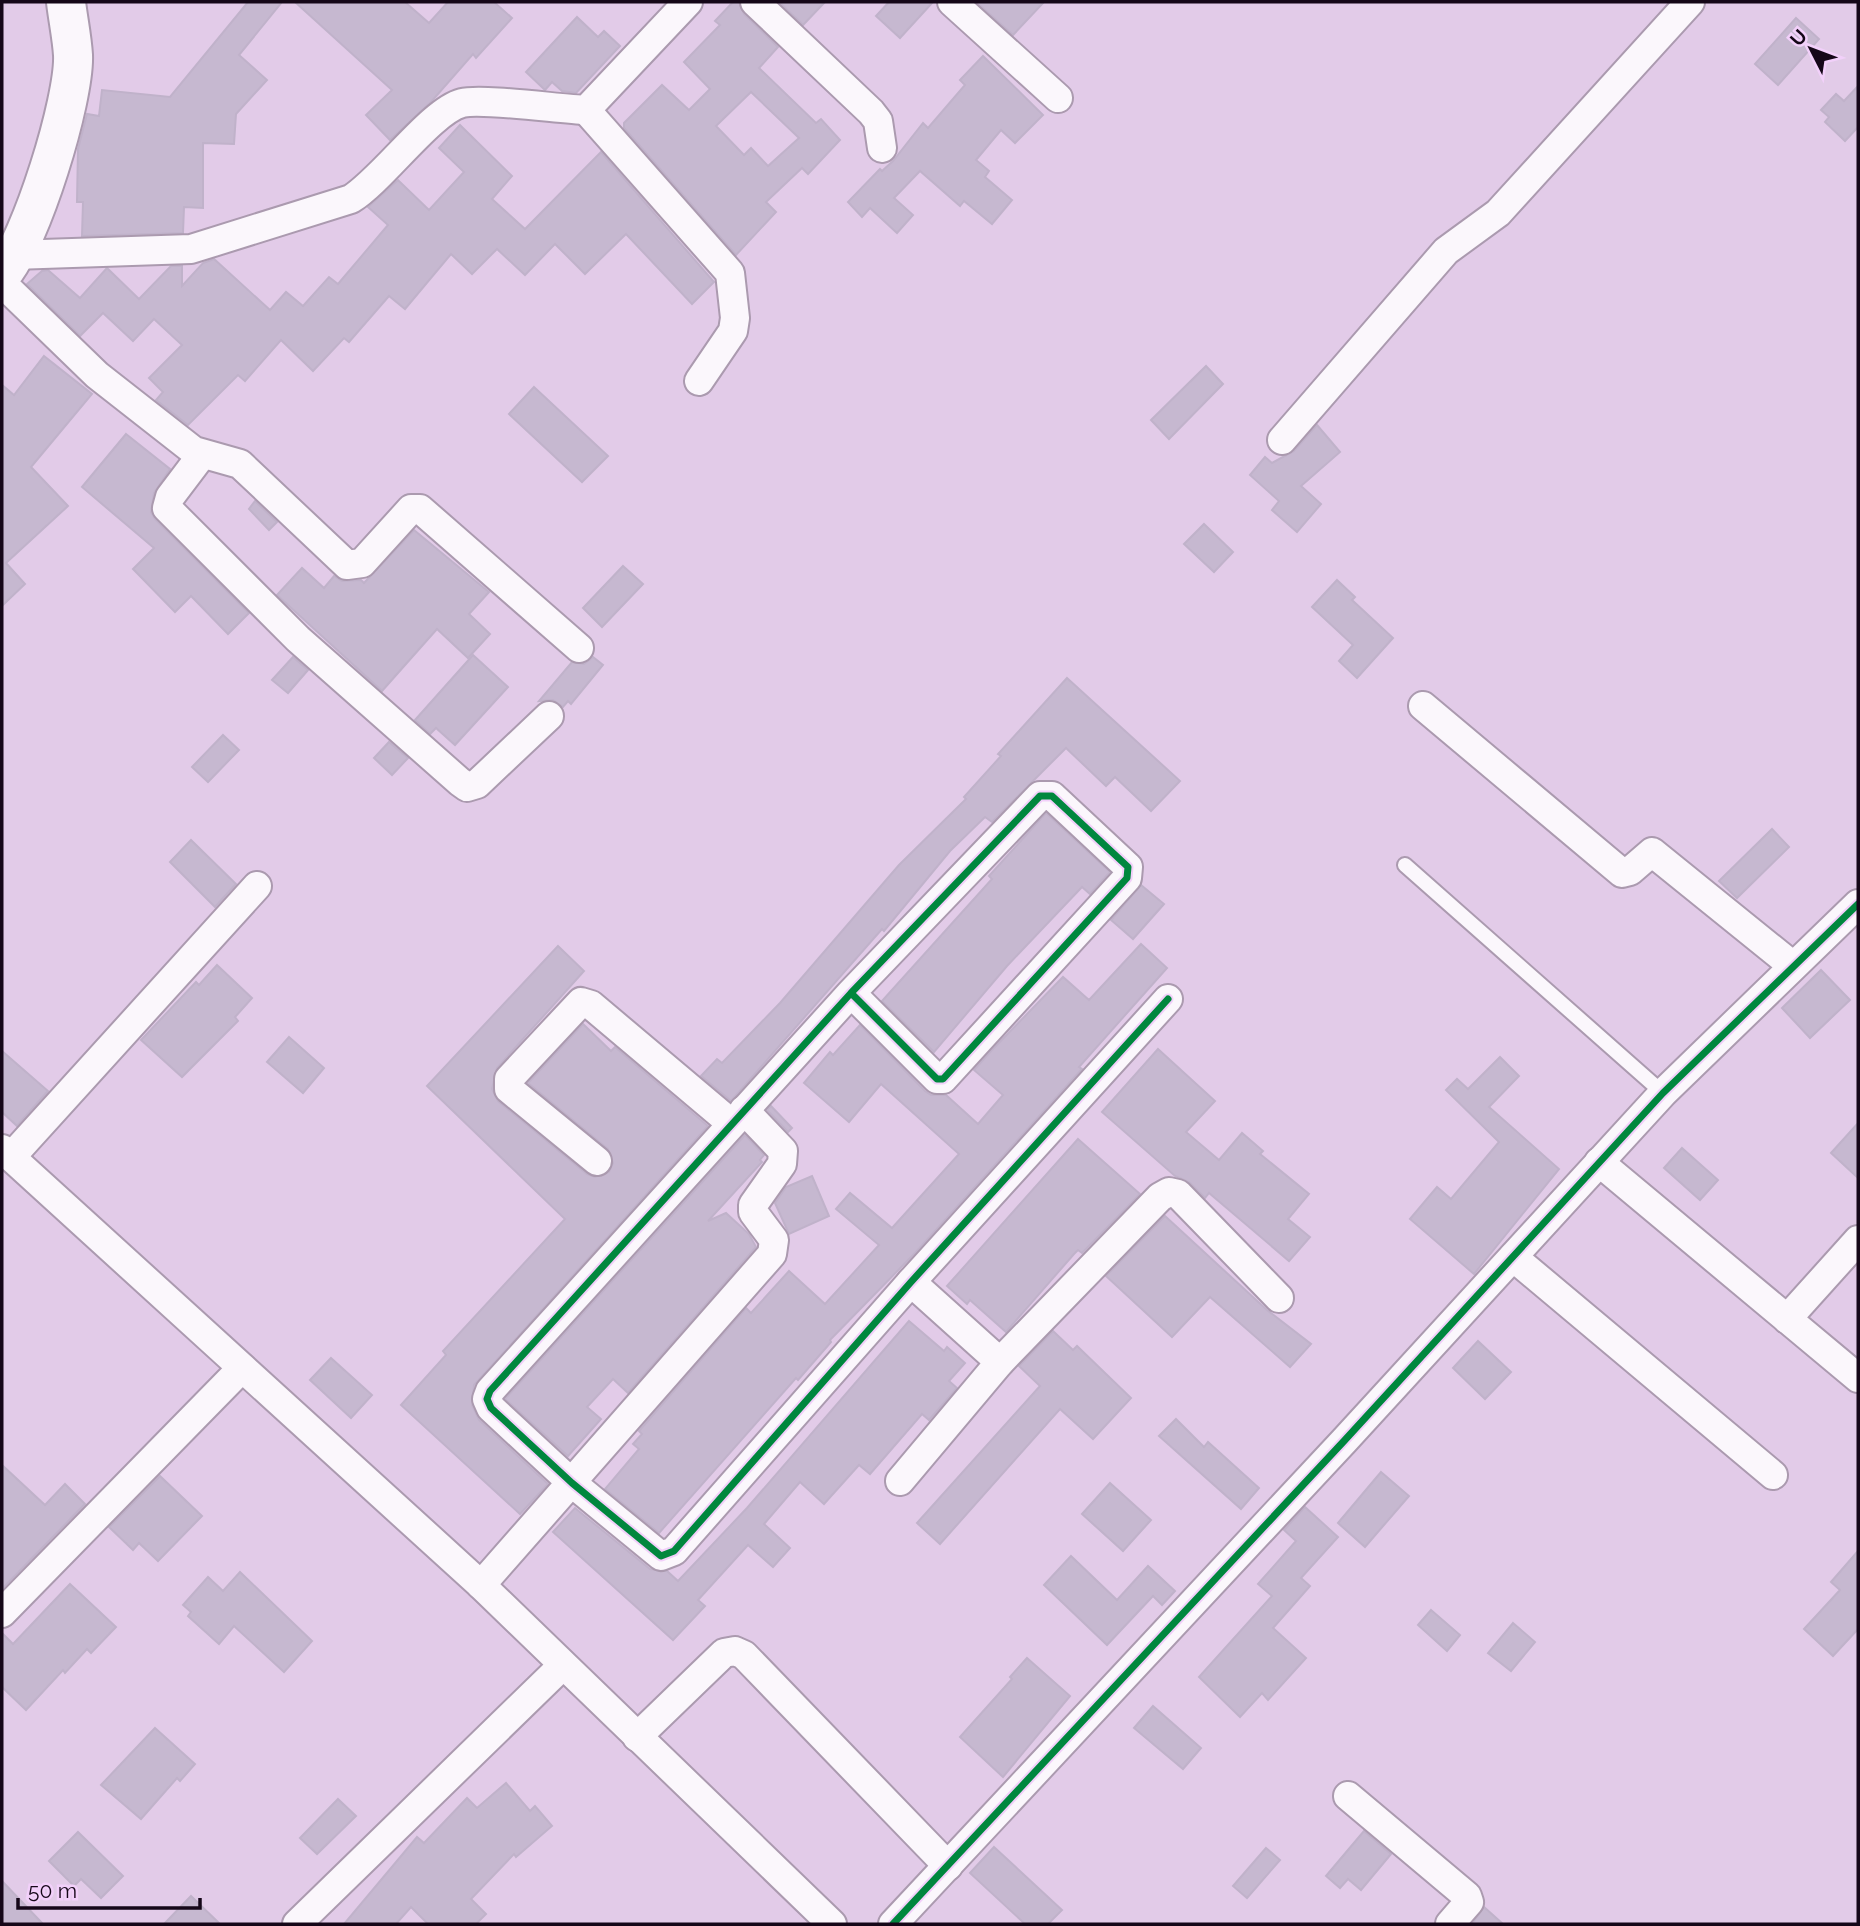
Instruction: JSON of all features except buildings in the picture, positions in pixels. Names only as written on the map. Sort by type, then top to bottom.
[{"type":"street","points":[[5,271],[34,209],[58,141],[73,57],[66,2]]},
{"type":"street","points":[[586,110],[688,2]]},
{"type":"street","points":[[755,2],[871,112],[878,121],[882,148]]},
{"type":"street","points":[[952,2],[1058,97]]},
{"type":"street","points":[[1282,440],[1456,243],[1498,213],[1690,2]]},
{"type":"street","points":[[5,271],[191,249],[351,199],[442,114],[464,102],[586,110],[730,272],[735,318],[733,331],[699,381]]},
{"type":"street","points":[[5,271],[88,368],[201,456],[240,464],[352,566],[362,563],[411,509],[425,511],[579,648]]},
{"type":"street","points":[[201,456],[170,497],[167,508],[298,639],[460,782],[467,787],[477,785],[549,716]]},
{"type":"street","points":[[1423,706],[1622,873],[1630,871],[1652,852],[1662,857],[1793,967]]},
{"type":"street","points":[[851,993],[937,1079],[943,1079],[1127,878],[1128,867],[1052,796],[1040,796],[851,993],[737,1116],[490,1391],[486,1399],[491,1408],[572,1483],[661,1556],[668,1555],[1168,999]]},
{"type":"street","points":[[257,886],[7,1153],[481,1585],[832,1924]]},
{"type":"street","points":[[893,1924],[1663,1093],[1858,904]]},
{"type":"street","points":[[481,1585],[772,1254],[774,1240],[753,1212],[753,1205],[782,1164],[783,1151],[592,1006],[581,1002],[509,1079],[509,1089],[597,1161]]},
{"type":"street","points":[[1599,1162],[1858,1377]]},
{"type":"street","points":[[900,1480],[1000,1362],[1160,1197],[1169,1192],[1178,1194],[1279,1298]]},
{"type":"street","points":[[1787,1319],[1858,1240]]},
{"type":"street","points":[[1513,1257],[1773,1475]]},
{"type":"street","points":[[911,1282],[1000,1362]]},
{"type":"street","points":[[2,1613],[242,1368]]},
{"type":"street","points":[[637,1737],[724,1653],[735,1651],[744,1655],[948,1866]]},
{"type":"street","points":[[297,1924],[562,1666]]},
{"type":"street","points":[[1348,1796],[1467,1896],[1469,1902],[1450,1924]]},
{"type":"lane","points":[[1405,865],[1663,1093]]},
{"type":"cycle path","points":[[851,993],[937,1079],[943,1079],[1127,878],[1128,867],[1052,796],[1040,796],[851,993],[490,1391],[487,1399],[491,1408],[572,1483],[661,1556],[674,1551],[911,1282],[1168,999]]},
{"type":"cycle path","points":[[893,1924],[1344,1441],[1663,1093],[1858,904]]}]
